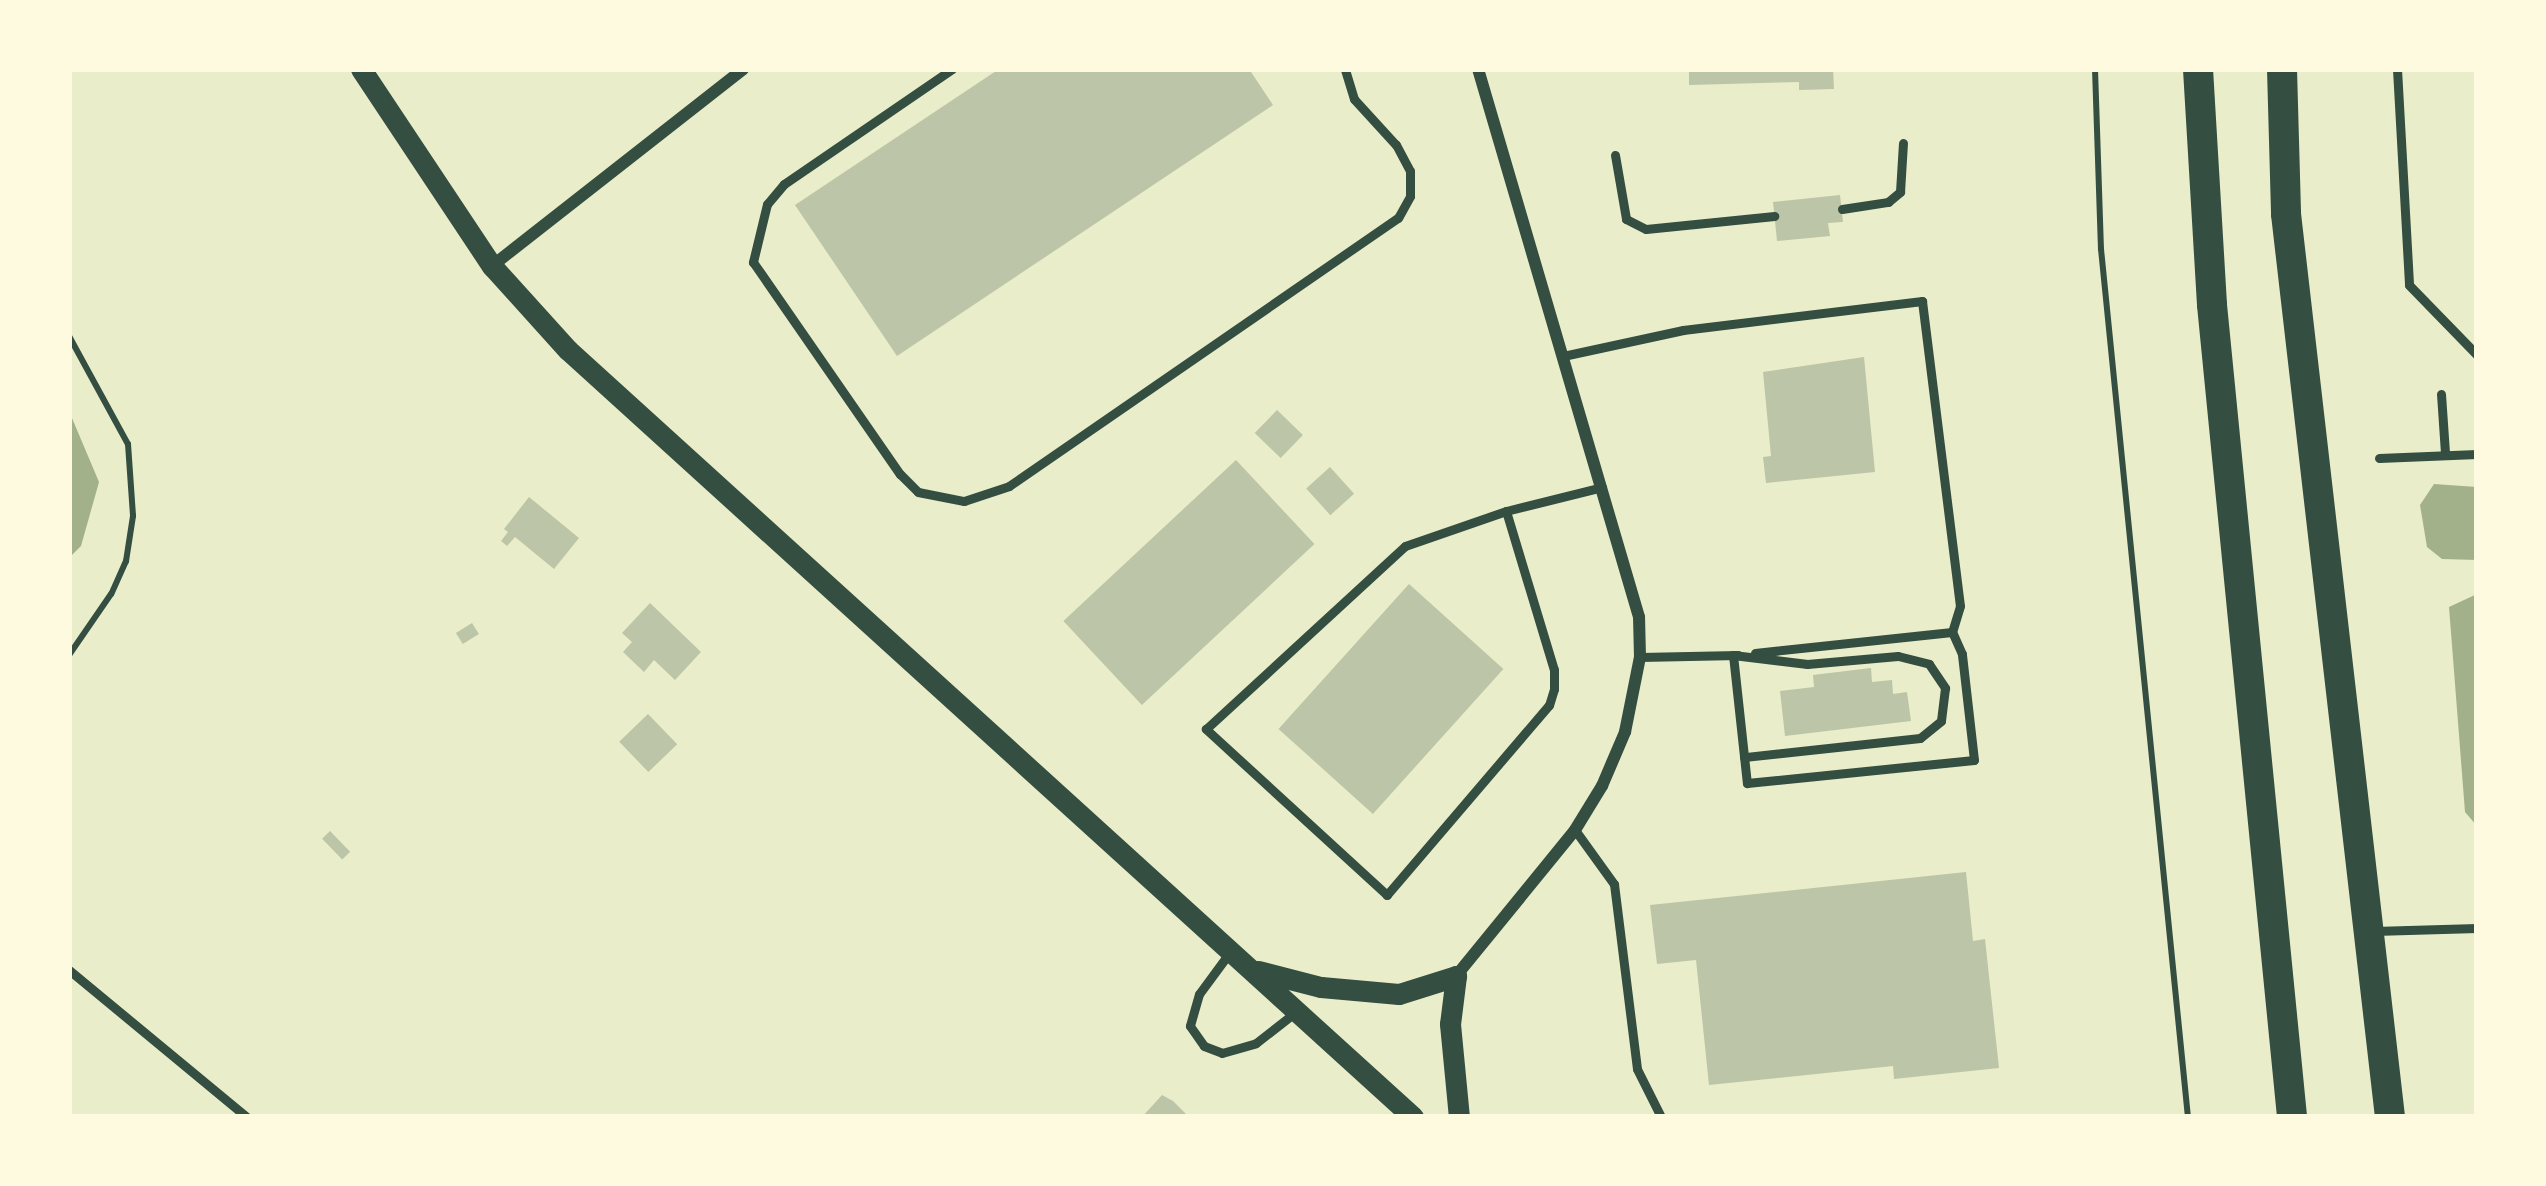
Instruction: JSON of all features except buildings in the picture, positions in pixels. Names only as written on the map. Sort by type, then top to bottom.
[{"type":"main road","points":[[2198,69],[2212,304],[2292,1117]]},
{"type":"main road","points":[[2282,69],[2286,214],[2390,1117]]},
{"type":"street","points":[[361,69],[492,266],[568,350],[1413,1117]]},
{"type":"street","points":[[492,266],[743,69]]},
{"type":"street","points":[[1460,1117],[1450,1024],[1456,976],[1575,830],[1625,732],[1640,657],[1640,617],[1478,69]]},
{"type":"street","points":[[1252,969],[1321,987],[1400,994],[1456,976]]},
{"type":"lane","points":[[952,69],[784,184],[766,204],[753,262],[900,474],[918,492],[964,501],[1009,485],[1398,218],[1409,196],[1409,172],[1396,145],[1354,99],[1345,69]]},
{"type":"lane","points":[[2397,69],[2409,285],[2477,355]]},
{"type":"lane","points":[[1841,209],[1888,202],[1900,192],[1903,143]]},
{"type":"lane","points":[[1615,155],[1626,219],[1646,229],[1774,216]]},
{"type":"lane","points":[[1563,356],[1683,331],[1922,301],[1960,606],[1952,632],[1962,654],[1974,760],[1747,783],[1733,655]]},
{"type":"lane","points":[[2441,394],[2445,453]]},
{"type":"lane","points":[[2379,458],[2477,454]]},
{"type":"lane","points":[[1505,511],[1554,670],[1549,705],[1387,895],[1206,729],[1405,546],[1505,511],[1601,487]]},
{"type":"lane","points":[[1640,657],[1733,655],[1952,632]]},
{"type":"lane","points":[[1733,655],[1807,664],[1898,656],[1929,664],[1945,688],[1941,721],[1920,738],[1744,757]]},
{"type":"lane","points":[[1575,830],[1614,884],[1637,1069],[1661,1117]]},
{"type":"lane","points":[[2369,932],[2477,928]]},
{"type":"lane","points":[[1231,951],[1198,994],[1190,1026],[1204,1046],[1222,1053],[1256,1043],[1297,1011]]},
{"type":"lane","points":[[69,970],[247,1117]]},
{"type":"path","points":[[2095,69],[2101,249],[2188,1117]]},
{"type":"path","points":[[69,335],[128,444],[134,516],[126,560],[111,594],[69,655]]},
{"type":"shaded area","points":[[69,411],[99,482],[81,546],[69,558]]},
{"type":"shaded area","points":[[2434,484],[2477,487],[2477,560],[2442,559],[2427,547],[2420,505]]},
{"type":"shaded area","points":[[2477,594],[2477,826],[2465,812],[2449,607]]}]
